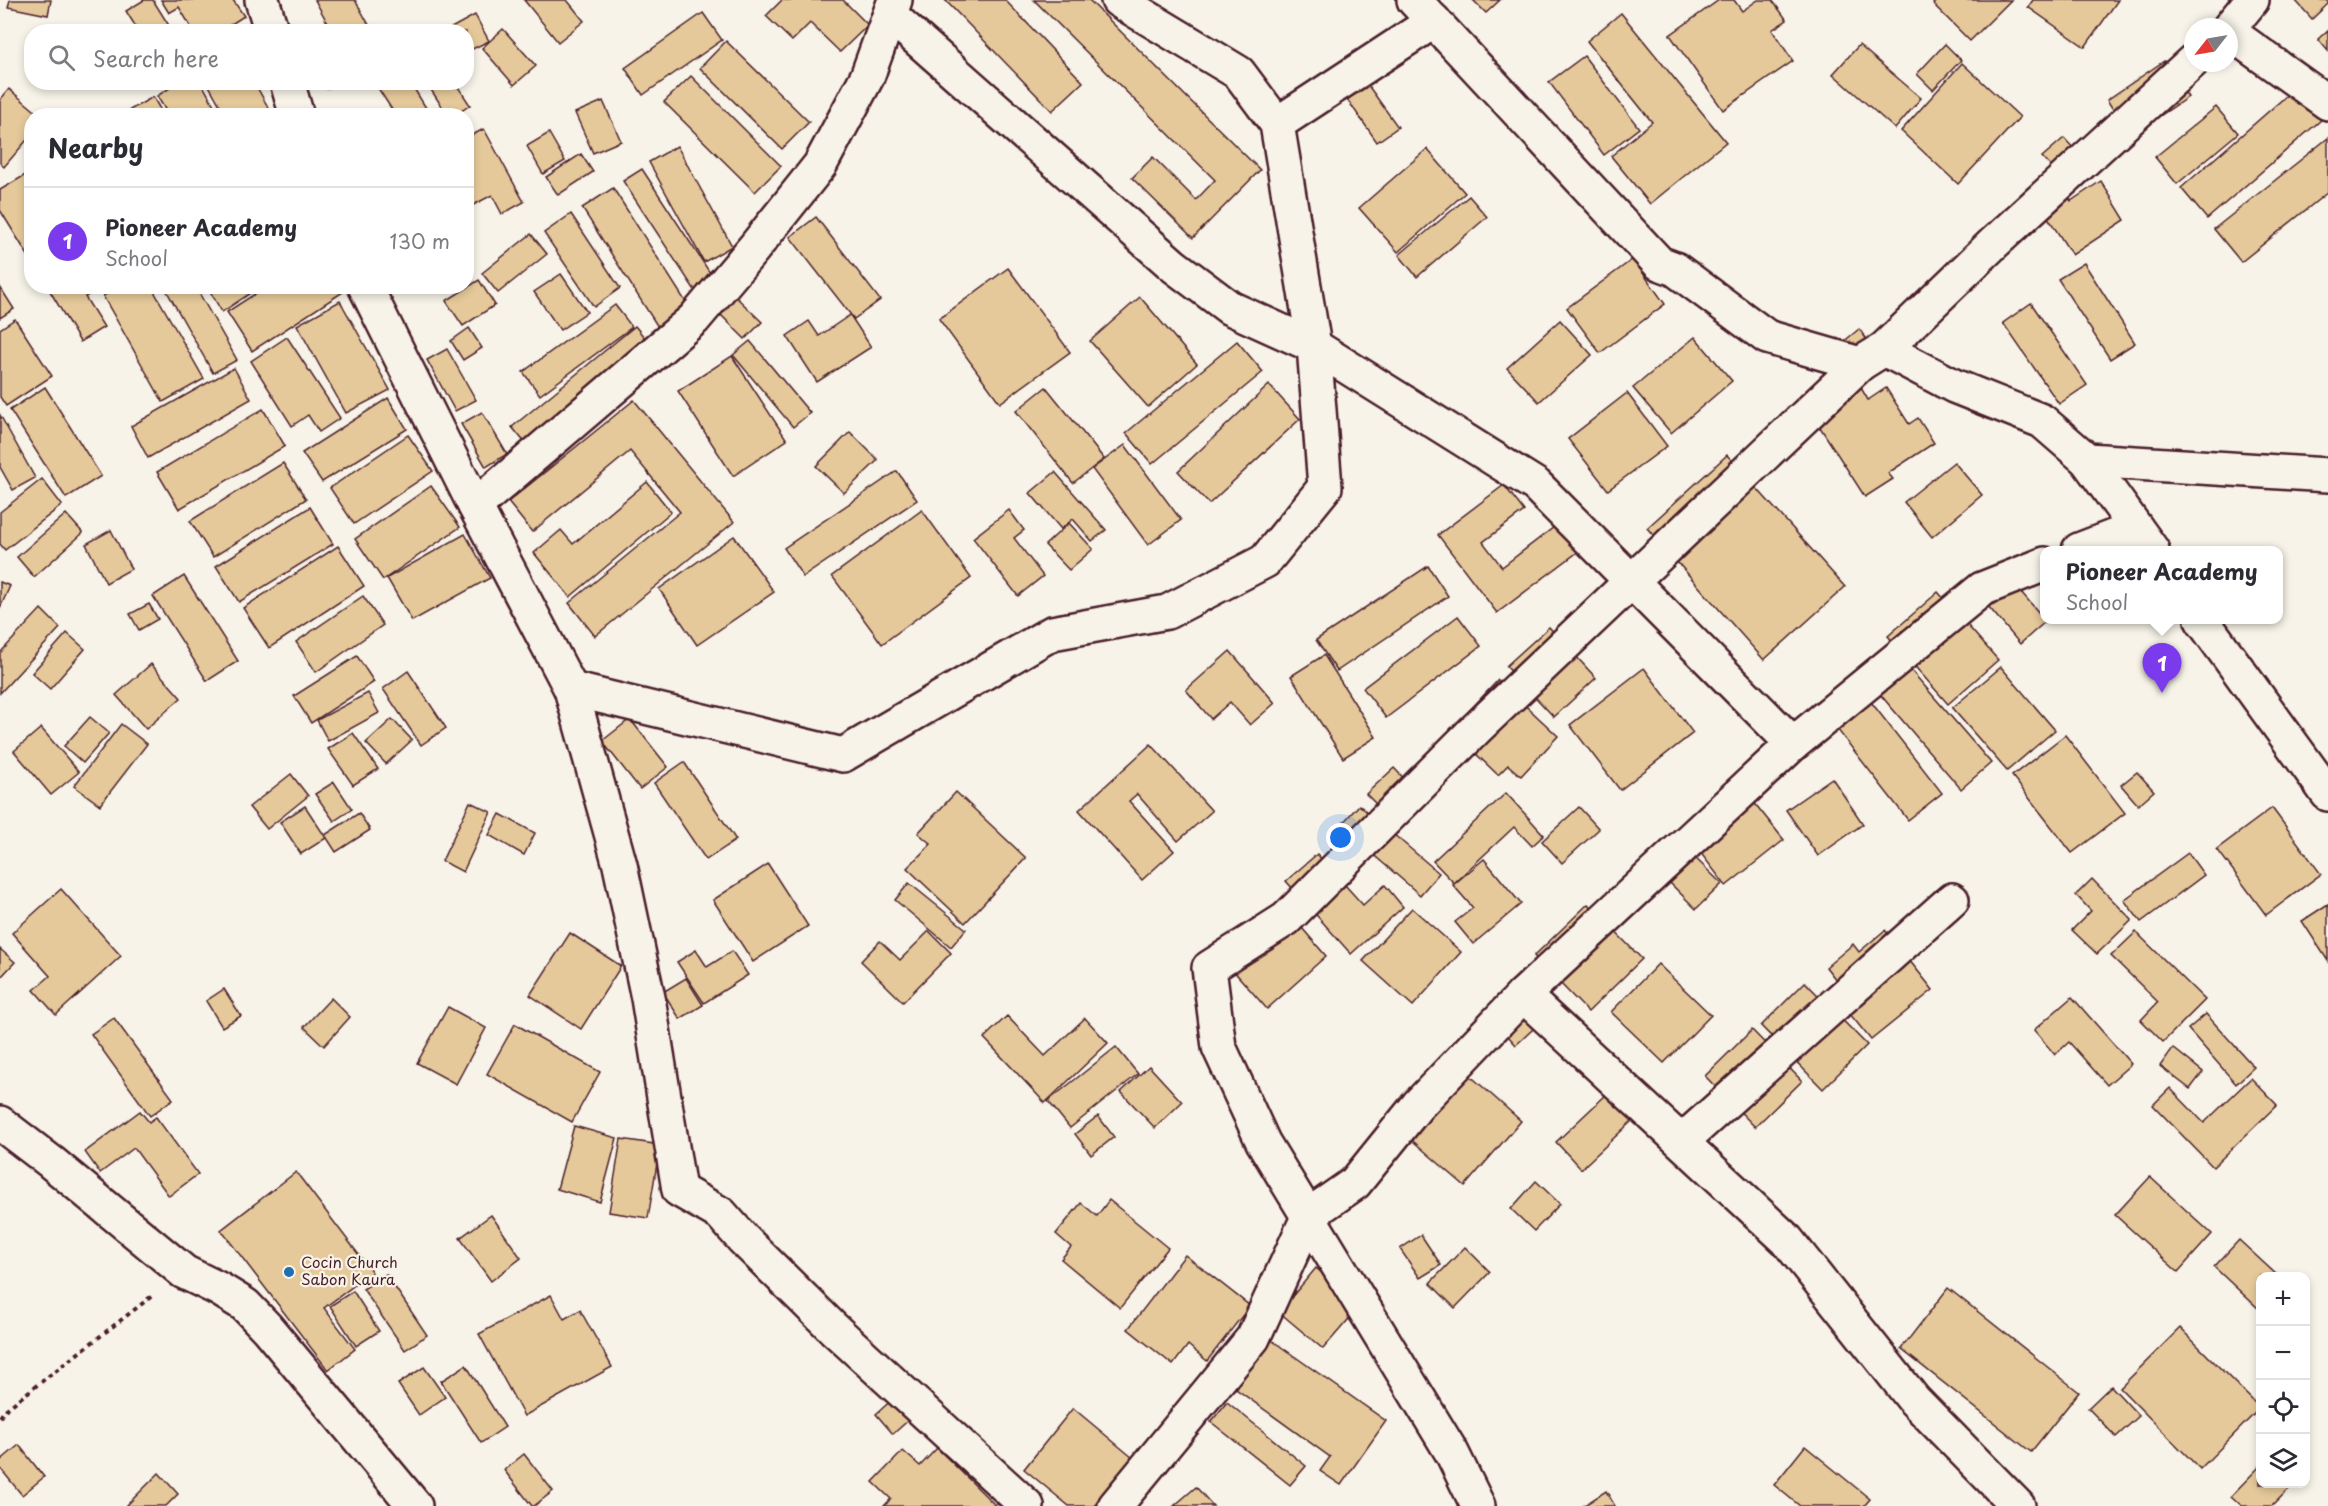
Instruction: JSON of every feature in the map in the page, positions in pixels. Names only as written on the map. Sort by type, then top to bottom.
[{"type":"street","points":[[262,0],[270,24]]},
{"type":"street","points":[[571,689],[843,755],[1052,633],[1167,612],[1265,561],[1325,487],[1314,346],[1277,124],[1239,73],[1118,0]]},
{"type":"street","points":[[2238,18],[2252,0]]},
{"type":"street","points":[[475,506],[694,319],[754,248],[820,165],[867,77],[892,7],[1174,266],[1230,308],[1314,346],[1536,486],[1793,744]]},
{"type":"street","points":[[1277,124],[1424,11],[1659,263],[1675,270],[1767,337],[1872,357],[2042,421],[2087,460],[2144,539],[2103,546]]},
{"type":"street","points":[[2238,37],[2328,103]]},
{"type":"street","points":[[1478,1506],[1452,1453],[1263,1142],[1219,1047],[1209,968],[1286,919],[1477,728],[1994,243],[2184,69]]},
{"type":"street","points":[[289,90],[295,108]]},
{"type":"street","points":[[369,294],[475,506],[571,689],[624,887],[648,998],[679,1190],[721,1214],[742,1239],[834,1329],[1027,1506]]},
{"type":"street","points":[[2087,460],[2328,475]]},
{"type":"street","points":[[1115,1506],[1252,1338],[1309,1215],[1355,1183],[1418,1105],[1523,995],[1793,744],[1983,590],[2040,566]]},
{"type":"street","points":[[2205,624],[2328,794]]},
{"type":"street","points":[[1682,1141],[1952,900]]},
{"type":"street","points":[[1523,995],[1787,1240],[1914,1400],[2018,1506]]},
{"type":"street","points":[[0,1123],[184,1272],[245,1305],[267,1328],[415,1506]]},
{"type":"path","points":[[0,1417],[5,1410],[184,1272]]},
{"type":"building","points":[[10,0],[51,0],[48,15],[8,7]]},
{"type":"building","points":[[144,0],[153,0],[168,24],[134,24],[126,11]]},
{"type":"building","points":[[161,0],[233,0],[244,16],[232,24],[189,24],[179,7],[169,13]]},
{"type":"building","points":[[315,0],[355,0],[368,24],[323,24],[327,22]]},
{"type":"building","points":[[524,0],[567,0],[584,21],[558,42]]},
{"type":"building","points":[[782,0],[843,0],[868,25],[840,52],[810,23],[792,41],[766,16]]},
{"type":"building","points":[[945,0],[1005,0],[1083,82],[1052,111]]},
{"type":"building","points":[[1034,0],[1089,0],[1260,170],[1193,238],[1132,178],[1153,157],[1196,200],[1215,180]]},
{"type":"building","points":[[1473,0],[1500,0],[1486,13]]},
{"type":"building","points":[[1719,0],[1734,0],[1742,11],[1758,0],[1772,0],[1787,20],[1772,30],[1793,61],[1723,110],[1670,35]]},
{"type":"building","points":[[1937,0],[2011,0],[1970,41],[1933,4]]},
{"type":"building","points":[[2033,0],[2118,0],[2085,47],[2028,7]]},
{"type":"building","points":[[2295,0],[2328,0],[2328,4],[2312,19]]},
{"type":"building","points":[[703,13],[722,40],[643,95],[625,68]]},
{"type":"building","points":[[1621,13],[1726,142],[1650,204],[1611,156],[1652,122],[1587,41]]},
{"type":"building","points":[[475,15],[489,41],[474,48],[474,24],[459,24]]},
{"type":"building","points":[[503,29],[536,66],[514,85],[482,48]]},
{"type":"building","points":[[2328,30],[2328,51],[2318,39]]},
{"type":"building","points":[[726,41],[809,122],[782,149],[700,68]]},
{"type":"building","points":[[1945,44],[1961,60],[1933,90],[1917,74]]},
{"type":"building","points":[[1859,45],[1921,98],[1895,129],[1833,74]]},
{"type":"building","points":[[1584,56],[1639,128],[1604,155],[1549,82]]},
{"type":"building","points":[[2164,61],[2188,97],[2130,136],[2107,100]]},
{"type":"building","points":[[1962,63],[2020,117],[1958,184],[1901,131]]},
{"type":"building","points":[[691,76],[781,166],[755,192],[664,102]]},
{"type":"building","points":[[1362,77],[1398,127],[1377,142],[1342,92]]},
{"type":"building","points":[[2302,82],[2328,114],[2207,219],[2181,188]]},
{"type":"building","points":[[9,89],[32,108],[24,108],[24,143],[4,167],[0,163],[0,100]]},
{"type":"building","points":[[166,90],[205,90],[216,108],[164,108],[157,96]]},
{"type":"building","points":[[211,90],[258,90],[269,108],[222,108]]},
{"type":"building","points":[[379,90],[415,90],[426,108],[391,108]]},
{"type":"building","points":[[431,90],[460,90],[470,105],[466,108],[443,108]]},
{"type":"building","points":[[153,97],[159,108],[133,108]]},
{"type":"building","points":[[603,101],[621,141],[593,153],[575,113]]},
{"type":"building","points":[[2216,107],[2238,133],[2177,184],[2155,157]]},
{"type":"building","points":[[484,129],[524,202],[502,214],[492,195],[474,205],[474,134]]},
{"type":"building","points":[[549,133],[565,161],[543,174],[527,146]]},
{"type":"building","points":[[2064,138],[2085,161],[2063,180],[2042,157]]},
{"type":"building","points":[[2328,138],[2328,192],[2241,262],[2214,229]]},
{"type":"building","points":[[677,146],[732,246],[704,262],[649,162]]},
{"type":"building","points":[[1427,149],[1465,193],[1398,252],[1359,208]]},
{"type":"building","points":[[581,154],[593,172],[558,195],[546,177]]},
{"type":"building","points":[[642,169],[714,279],[696,292],[623,181]]},
{"type":"building","points":[[2055,175],[2071,201],[2101,181],[2125,220],[2072,255],[2031,191]]},
{"type":"building","points":[[24,176],[24,249],[0,210],[0,190]]},
{"type":"building","points":[[613,188],[689,307],[658,327],[582,208]]},
{"type":"building","points":[[1469,196],[1487,217],[1417,277],[1399,255]]},
{"type":"building","points":[[571,214],[620,288],[594,307],[544,233]]},
{"type":"building","points":[[816,217],[880,300],[854,319],[790,237]]},
{"type":"building","points":[[531,234],[547,254],[498,293],[482,273]]},
{"type":"building","points":[[1633,259],[1665,304],[1600,353],[1567,308]]},
{"type":"building","points":[[2084,263],[2135,343],[2110,359],[2058,279]]},
{"type":"building","points":[[1008,268],[1070,352],[1000,403],[939,319]]},
{"type":"building","points":[[561,274],[587,312],[560,330],[534,292]]},
{"type":"building","points":[[479,280],[495,305],[463,326],[446,301],[457,294],[474,294],[474,283]]},
{"type":"building","points":[[0,287],[14,309],[0,318]]},
{"type":"building","points":[[52,294],[90,294],[85,297],[104,327],[80,342]]},
{"type":"building","points":[[106,294],[156,294],[204,379],[163,402],[103,296]]},
{"type":"building","points":[[169,294],[200,294],[237,360],[213,373]]},
{"type":"building","points":[[212,294],[249,294],[222,312]]},
{"type":"building","points":[[255,294],[340,294],[252,351],[227,312]]},
{"type":"building","points":[[734,295],[762,322],[745,339],[718,312]]},
{"type":"building","points":[[1140,297],[1197,364],[1148,407],[1090,341]]},
{"type":"building","points":[[340,301],[390,390],[346,413],[297,325]]},
{"type":"building","points":[[2031,303],[2087,385],[2059,404],[2003,323]]},
{"type":"building","points":[[615,305],[632,327],[540,395],[523,372]]},
{"type":"building","points":[[850,315],[871,347],[817,382],[787,336],[809,321],[819,336]]},
{"type":"building","points":[[15,319],[52,376],[6,406],[0,397],[0,329]]},
{"type":"building","points":[[1560,320],[1592,355],[1539,402],[1507,368]]},
{"type":"building","points":[[635,326],[653,348],[531,450],[512,427]]},
{"type":"building","points":[[469,328],[482,348],[463,360],[451,341]]},
{"type":"building","points":[[1859,329],[1878,354],[1831,352]]},
{"type":"building","points":[[287,337],[340,418],[319,432],[308,415],[292,426],[251,361]]},
{"type":"building","points":[[1695,337],[1732,381],[1671,433],[1633,388]]},
{"type":"building","points":[[750,341],[810,413],[793,427],[733,355]]},
{"type":"building","points":[[1237,341],[1263,372],[1152,464],[1126,433]]},
{"type":"building","points":[[447,349],[476,400],[455,411],[427,360]]},
{"type":"building","points":[[732,356],[787,440],[733,476],[678,391]]},
{"type":"building","points":[[234,368],[251,399],[148,458],[131,426]]},
{"type":"building","points":[[1854,376],[1868,400],[1886,388],[1909,424],[1918,418],[1934,443],[1888,473],[1893,479],[1865,497],[1807,407]]},
{"type":"building","points":[[1269,385],[1300,419],[1209,504],[1178,471]]},
{"type":"building","points":[[45,387],[101,476],[66,498],[10,410]]},
{"type":"building","points":[[1046,387],[1104,459],[1073,483],[1016,411]]},
{"type":"building","points":[[1627,393],[1667,446],[1608,490],[1568,439]]},
{"type":"building","points":[[388,398],[407,429],[322,482],[302,453]]},
{"type":"building","points":[[634,400],[734,522],[595,636],[569,603],[680,512],[630,451],[532,532],[508,502]]},
{"type":"building","points":[[263,409],[285,446],[179,509],[157,472]]},
{"type":"building","points":[[482,412],[507,454],[486,467],[461,424]]},
{"type":"building","points":[[0,415],[35,478],[13,490],[0,467]]},
{"type":"building","points":[[850,432],[878,460],[844,493],[816,466]]},
{"type":"building","points":[[408,435],[433,471],[354,524],[330,488]]},
{"type":"building","points":[[1125,445],[1181,520],[1148,545],[1092,469]]},
{"type":"building","points":[[1727,455],[1845,587],[1764,660],[1647,528]]},
{"type":"building","points":[[1954,462],[1982,495],[1932,537],[1904,502]]},
{"type":"building","points":[[283,463],[306,499],[213,557],[190,521]]},
{"type":"building","points":[[897,471],[917,500],[803,577],[784,548]]},
{"type":"building","points":[[1055,472],[1106,530],[1092,541],[1073,519],[1061,529],[1030,493]]},
{"type":"building","points":[[42,479],[62,505],[5,550],[0,544],[0,512]]},
{"type":"building","points":[[647,482],[671,512],[570,597],[534,553],[561,530],[573,544]]},
{"type":"building","points":[[1504,485],[1524,511],[1483,542],[1502,567],[1558,524],[1579,551],[1497,613],[1438,535]]},
{"type":"building","points":[[431,486],[460,527],[383,580],[355,539]]},
{"type":"building","points":[[310,507],[333,544],[239,602],[216,566]]},
{"type":"building","points":[[922,510],[971,578],[882,644],[832,576]]},
{"type":"building","points":[[1009,510],[1024,530],[1014,538],[1043,576],[1018,596],[973,538]]},
{"type":"building","points":[[66,514],[83,533],[34,577],[17,557]]},
{"type":"building","points":[[1069,523],[1093,549],[1069,570],[1045,545]]},
{"type":"building","points":[[111,530],[131,569],[106,583],[86,544]]},
{"type":"building","points":[[465,534],[490,578],[412,621],[387,578]]},
{"type":"building","points":[[734,536],[774,592],[697,645],[659,589]]},
{"type":"building","points":[[338,546],[364,586],[269,648],[243,608]]},
{"type":"building","points":[[1428,566],[1448,596],[1337,671],[1316,640]]},
{"type":"building","points":[[2002,570],[2040,614],[2040,624],[2043,624],[2020,644],[1977,593]]},
{"type":"building","points":[[184,576],[238,661],[207,681],[153,596]]},
{"type":"building","points":[[0,582],[10,586],[0,608]]},
{"type":"building","points":[[1938,592],[1998,660],[1948,704],[1888,636]]},
{"type":"building","points":[[363,596],[383,625],[316,672],[296,642]]},
{"type":"building","points":[[149,604],[158,619],[139,630],[130,614]]},
{"type":"building","points":[[41,609],[60,628],[0,693],[0,653]]},
{"type":"building","points":[[1458,616],[1481,646],[1386,718],[1363,688]]},
{"type":"building","points":[[1549,627],[1596,678],[1554,717],[1506,666]]},
{"type":"building","points":[[67,633],[85,649],[50,689],[32,673]]},
{"type":"building","points":[[1230,651],[1275,703],[1250,725],[1230,702],[1211,719],[1186,690]]},
{"type":"building","points":[[1896,653],[1991,763],[1961,789],[1867,679]]},
{"type":"building","points":[[1324,655],[1376,737],[1343,758],[1291,676]]},
{"type":"building","points":[[357,656],[374,682],[311,723],[294,696]]},
{"type":"building","points":[[151,664],[181,698],[146,729],[116,695]]},
{"type":"building","points":[[2001,667],[2055,730],[2007,771],[1952,708]]},
{"type":"building","points":[[1644,668],[1693,733],[1620,790],[1570,725]]},
{"type":"building","points":[[408,671],[446,728],[421,745],[383,689]]},
{"type":"building","points":[[1850,675],[1942,793],[1908,820],[1816,702]]},
{"type":"building","points":[[1498,680],[1558,736],[1521,776],[1508,765],[1498,775],[1451,730]]},
{"type":"building","points":[[368,693],[379,713],[328,741],[317,720]]},
{"type":"building","points":[[90,717],[109,733],[83,763],[64,746]]},
{"type":"building","points":[[392,719],[412,740],[386,764],[366,743]]},
{"type":"building","points":[[630,719],[668,767],[640,789],[602,741]]},
{"type":"building","points":[[121,724],[147,744],[100,805],[74,786]]},
{"type":"building","points":[[41,728],[79,772],[51,795],[14,751]]},
{"type":"building","points":[[353,733],[378,769],[353,785],[328,749]]},
{"type":"building","points":[[2065,735],[2125,813],[2072,853],[2012,776]]},
{"type":"building","points":[[1151,744],[1212,811],[1178,841],[1137,794],[1129,801],[1174,851],[1142,880],[1079,810]]},
{"type":"building","points":[[684,762],[736,840],[706,860],[654,783]]},
{"type":"building","points":[[1394,768],[1416,791],[1389,817],[1366,794]]},
{"type":"building","points":[[2137,772],[2154,791],[2138,805],[2121,785]]},
{"type":"building","points":[[291,774],[308,796],[267,829],[249,807]]},
{"type":"building","points":[[1832,778],[1863,824],[1818,856],[1786,810]]},
{"type":"building","points":[[334,782],[352,809],[334,821],[315,794]]},
{"type":"building","points":[[1740,785],[1784,840],[1726,886],[1683,830]]},
{"type":"building","points":[[956,792],[1026,858],[965,923],[907,868],[931,844],[918,833]]},
{"type":"building","points":[[1506,793],[1544,835],[1532,846],[1514,827],[1454,883],[1433,861]]},
{"type":"building","points":[[470,802],[491,812],[463,872],[442,861]]},
{"type":"building","points":[[1359,805],[1439,873],[1420,895],[1340,826]]},
{"type":"building","points":[[305,806],[326,838],[301,854],[280,822]]},
{"type":"building","points":[[1579,807],[1599,829],[1562,863],[1542,841]]},
{"type":"building","points":[[2272,808],[2321,874],[2266,915],[2217,849]]},
{"type":"building","points":[[359,813],[370,830],[336,852],[325,835]]},
{"type":"building","points":[[500,814],[535,833],[524,855],[489,835]]},
{"type":"building","points":[[1687,850],[1722,884],[1696,909],[1662,875]]},
{"type":"building","points":[[2188,853],[2204,875],[2141,922],[2124,900]]},
{"type":"building","points":[[1317,854],[1363,905],[1385,885],[1403,907],[1351,954],[1286,881]]},
{"type":"building","points":[[1484,859],[1521,904],[1473,944],[1455,922],[1473,908],[1453,885]]},
{"type":"building","points":[[768,864],[808,926],[753,962],[713,900]]},
{"type":"building","points":[[2092,879],[2132,920],[2097,954],[2072,930],[2091,911],[2076,895]]},
{"type":"building","points":[[909,883],[966,929],[951,947],[895,900]]},
{"type":"building","points":[[61,889],[121,956],[56,1015],[34,990],[50,976],[12,933]]},
{"type":"building","points":[[1588,904],[1642,959],[1588,1012],[1534,956]]},
{"type":"building","points":[[2328,904],[2328,961],[2302,921]]},
{"type":"building","points":[[1412,908],[1461,952],[1413,1006],[1363,961]]},
{"type":"building","points":[[1290,914],[1326,956],[1267,1009],[1231,968]]},
{"type":"building","points":[[1885,930],[1933,990],[1871,1040],[1828,987],[1836,980],[1826,967],[1853,944],[1859,952]]},
{"type":"building","points":[[929,931],[951,953],[903,1002],[861,961],[880,941],[900,960]]},
{"type":"building","points":[[2136,932],[2205,1000],[2163,1042],[2141,1020],[2158,1002],[2111,956]]},
{"type":"building","points":[[570,933],[621,966],[581,1029],[530,995]]},
{"type":"building","points":[[0,949],[15,962],[0,978]]},
{"type":"building","points":[[696,950],[707,967],[732,951],[748,975],[704,1003],[677,962]]},
{"type":"building","points":[[1658,964],[1711,1015],[1664,1063],[1611,1012]]},
{"type":"building","points":[[686,978],[703,1005],[680,1019],[663,992]]},
{"type":"building","points":[[1805,982],[1867,1045],[1823,1089],[1761,1026]]},
{"type":"building","points":[[1515,983],[1545,1018],[1516,1045],[1485,1010]]},
{"type":"building","points":[[224,989],[241,1016],[222,1027],[206,1001]]},
{"type":"building","points":[[2072,997],[2131,1064],[2107,1085],[2069,1042],[2055,1055],[2034,1030]]},
{"type":"building","points":[[331,998],[350,1017],[324,1046],[304,1027]]},
{"type":"building","points":[[448,1007],[486,1028],[456,1084],[417,1063]]},
{"type":"building","points":[[2206,1014],[2254,1067],[2236,1084],[2188,1029]]},
{"type":"building","points":[[1007,1016],[1045,1056],[1085,1018],[1108,1043],[1045,1103],[984,1038]]},
{"type":"building","points":[[114,1018],[173,1099],[150,1116],[91,1034]]},
{"type":"building","points":[[515,1024],[600,1072],[572,1122],[487,1074]]},
{"type":"building","points":[[1752,1030],[1802,1081],[1755,1127],[1705,1076]]},
{"type":"building","points":[[1116,1047],[1138,1074],[1070,1128],[1048,1101]]},
{"type":"building","points":[[2173,1048],[2203,1072],[2190,1089],[2160,1066]]},
{"type":"building","points":[[1149,1066],[1182,1102],[1155,1128],[1121,1092]]},
{"type":"building","points":[[1465,1071],[1521,1121],[1465,1186],[1407,1136]]},
{"type":"building","points":[[2251,1078],[2277,1105],[2213,1167],[2153,1105],[2170,1088],[2204,1123]]},
{"type":"building","points":[[1608,1093],[1633,1120],[1581,1169],[1556,1142]]},
{"type":"building","points":[[140,1111],[149,1122],[156,1117],[198,1174],[169,1196],[134,1148],[100,1173],[85,1152]]},
{"type":"building","points":[[1098,1116],[1114,1137],[1091,1155],[1075,1134]]},
{"type":"building","points":[[574,1126],[617,1138],[600,1202],[557,1189]]},
{"type":"building","points":[[621,1139],[660,1145],[648,1218],[609,1212]]},
{"type":"building","points":[[296,1172],[372,1272],[324,1308],[355,1349],[328,1370],[221,1230]]},
{"type":"building","points":[[2150,1177],[2212,1234],[2178,1272],[2115,1215]]},
{"type":"building","points":[[1536,1181],[1560,1204],[1534,1231],[1511,1209]]},
{"type":"building","points":[[1109,1200],[1168,1248],[1120,1308],[1061,1259],[1071,1247],[1056,1234],[1081,1203],[1097,1216]]},
{"type":"building","points":[[491,1215],[521,1258],[491,1281],[460,1238]]},
{"type":"building","points":[[1421,1235],[1441,1265],[1420,1278],[1400,1249]]},
{"type":"building","points":[[2239,1240],[2274,1272],[2256,1272],[2256,1306],[2214,1267]]},
{"type":"building","points":[[1465,1247],[1490,1272],[1455,1308],[1430,1283]]},
{"type":"building","points":[[1185,1255],[1250,1306],[1207,1361],[1188,1345],[1173,1365],[1128,1329]]},
{"type":"building","points":[[1316,1268],[1360,1306],[1323,1349],[1279,1312]]},
{"type":"building","points":[[386,1274],[427,1335],[405,1350],[363,1289]]},
{"type":"building","points":[[1948,1288],[2079,1392],[2031,1452],[1901,1349]]},
{"type":"building","points":[[353,1291],[379,1331],[356,1346],[330,1306]]},
{"type":"building","points":[[551,1295],[564,1319],[580,1310],[612,1367],[524,1416],[479,1334]]},
{"type":"building","points":[[2180,1328],[2256,1404],[2256,1412],[2200,1469],[2120,1388]]},
{"type":"building","points":[[1270,1339],[1386,1421],[1341,1485],[1320,1471],[1330,1457],[1236,1389]]},
{"type":"building","points":[[466,1365],[505,1427],[481,1443],[441,1381]]},
{"type":"building","points":[[424,1367],[445,1397],[419,1415],[398,1384]]},
{"type":"building","points":[[2111,1386],[2139,1416],[2116,1437],[2088,1408]]},
{"type":"building","points":[[894,1398],[912,1417],[893,1434],[876,1414]]},
{"type":"building","points":[[1227,1402],[1306,1466],[1290,1485],[1211,1422]]},
{"type":"building","points":[[1073,1408],[1133,1458],[1094,1506],[1069,1506],[1024,1469]]},
{"type":"building","points":[[19,1445],[44,1477],[22,1495],[0,1468],[0,1461]]},
{"type":"building","points":[[1805,1446],[1870,1499],[1864,1506],[1800,1506],[1774,1485]]},
{"type":"building","points":[[937,1448],[996,1506],[884,1506],[891,1499],[873,1482],[903,1451],[920,1466]]},
{"type":"building","points":[[524,1454],[553,1491],[534,1506],[504,1470]]},
{"type":"building","points":[[2256,1470],[2256,1488],[2290,1488],[2272,1506],[2242,1506],[2231,1496]]},
{"type":"building","points":[[159,1473],[178,1494],[166,1506],[126,1506]]},
{"type":"building","points":[[1196,1487],[1213,1506],[1174,1506]]},
{"type":"building","points":[[1606,1491],[1615,1506],[1583,1506]]},
{"type":"place","name":"Pioneer Academy","points":[[2162,693]]},
{"type":"place","name":"Cocin Church Sabon Kaura","points":[[289,1272]]}]
